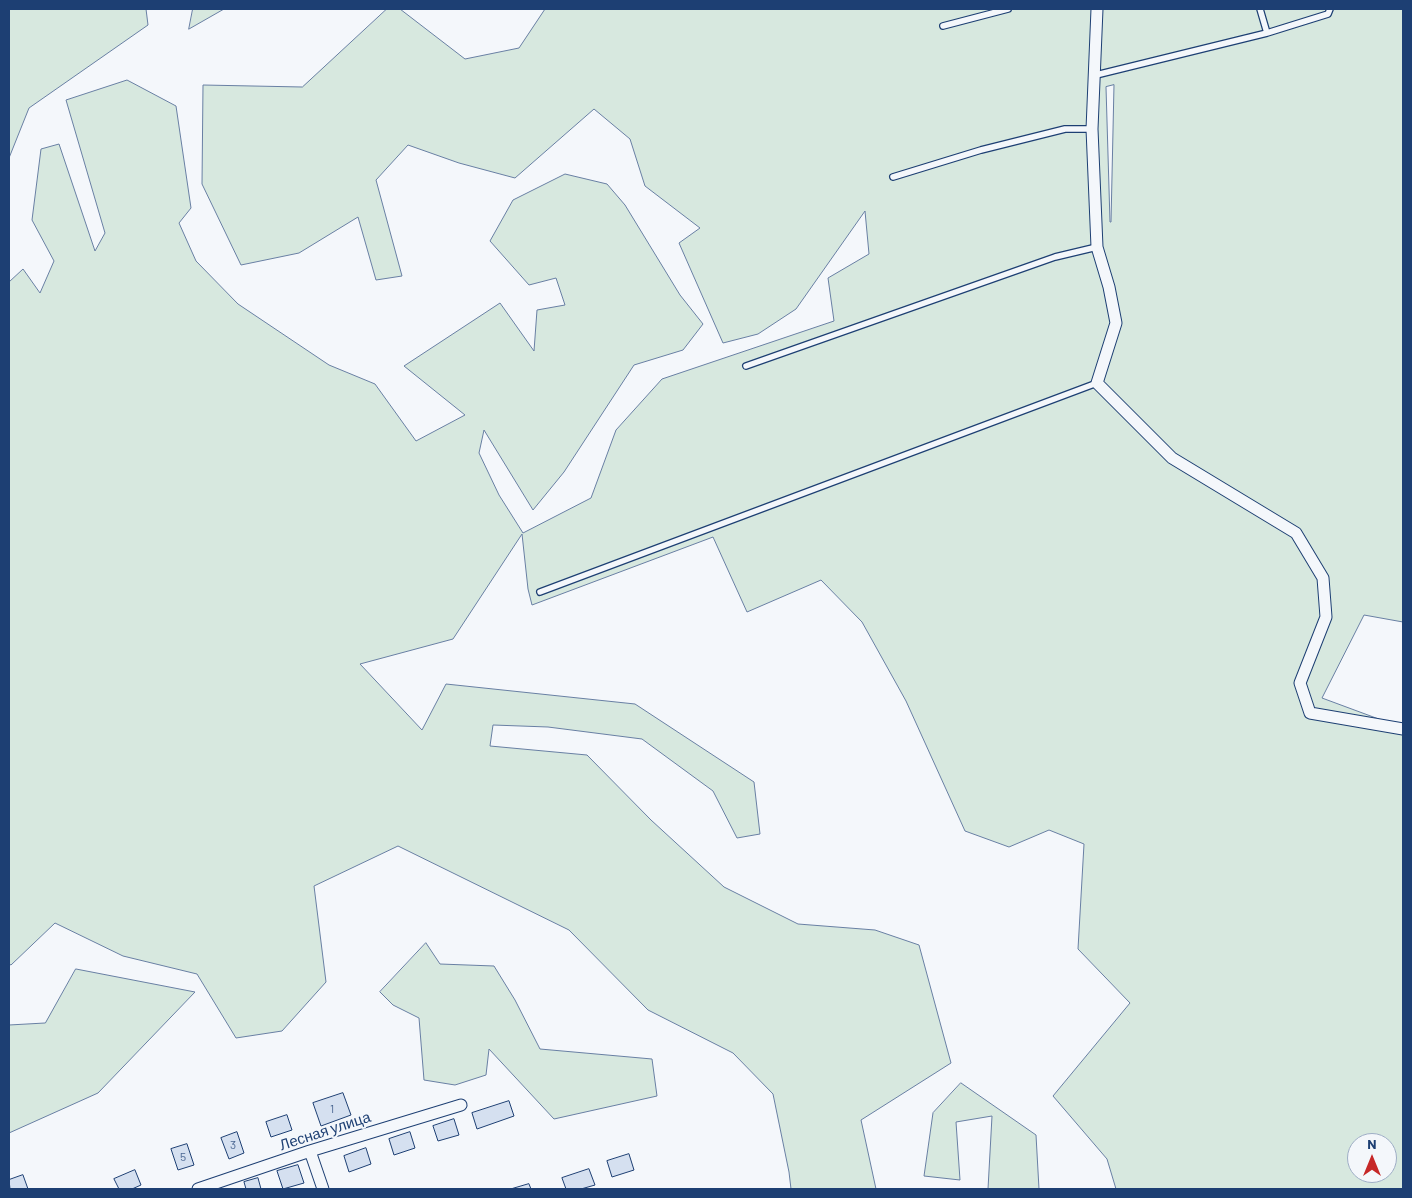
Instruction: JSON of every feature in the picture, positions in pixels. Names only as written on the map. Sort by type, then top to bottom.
[{"type":"street","points":[[1097,9],[1096,75],[1092,129],[1096,247],[1109,287],[1116,323],[1097,382],[1172,458],[1296,533],[1322,578],[1326,617],[1300,683],[1310,713],[1403,729]]},
{"type":"street","name":"Лесная улица","points":[[198,1189],[310,1151],[461,1105]]},
{"type":"street","points":[[310,1151],[322,1189]]},
{"type":"lane","points":[[943,26],[1008,9]]},
{"type":"lane","points":[[1260,9],[1267,33]]},
{"type":"lane","points":[[1096,75],[1267,33],[1328,14],[1330,9]]},
{"type":"lane","points":[[893,177],[981,150],[1065,129],[1092,129]]},
{"type":"lane","points":[[746,366],[1055,257],[1096,247]]},
{"type":"lane","points":[[540,592],[1097,382]]},
{"type":"shaded area","points":[[9,9],[146,9],[148,25],[29,108],[9,158]]},
{"type":"shaded area","points":[[193,9],[224,9],[189,29]]},
{"type":"shaded area","points":[[387,9],[400,9],[465,59],[519,48],[545,9],[1403,9],[1403,622],[1364,615],[1322,698],[1403,728],[1403,1189],[1116,1189],[1107,1159],[1053,1096],[1130,1003],[1078,949],[1084,844],[1049,830],[1009,847],[965,831],[906,701],[862,622],[821,580],[747,612],[713,537],[532,605],[528,589],[522,534],[453,639],[360,664],[422,730],[446,684],[635,704],[754,782],[760,834],[737,838],[713,791],[642,739],[548,727],[493,725],[490,746],[587,755],[651,820],[724,887],[798,924],[875,930],[919,945],[951,1063],[861,1120],[876,1189],[791,1189],[773,1094],[733,1053],[648,1010],[569,930],[398,846],[314,886],[326,982],[282,1031],[236,1038],[197,974],[123,956],[55,923],[11,965],[9,964],[9,282],[23,269],[40,293],[54,261],[32,220],[41,149],[59,144],[95,251],[105,233],[66,100],[127,80],[176,106],[191,208],[179,223],[196,261],[238,304],[329,365],[375,384],[416,441],[465,415],[404,366],[500,303],[534,351],[537,310],[565,305],[556,278],[529,285],[490,241],[513,200],[565,174],[607,184],[625,205],[680,295],[703,324],[683,350],[634,365],[564,472],[533,510],[484,430],[479,453],[499,495],[523,533],[591,498],[616,430],[662,379],[834,321],[828,278],[869,254],[865,211],[796,309],[758,334],[723,343],[679,243],[700,228],[645,186],[630,139],[594,109],[515,178],[459,163],[408,145],[376,180],[402,276],[376,280],[358,217],[299,253],[241,265],[202,184],[203,85],[302,87]],"holes":[[[1114,85],[1111,222],[1106,87]]]},
{"type":"shaded area","points":[[426,943],[440,964],[494,966],[515,1000],[540,1049],[652,1059],[657,1096],[554,1119],[489,1049],[486,1075],[455,1085],[424,1080],[419,1018],[393,1005],[380,992]]},
{"type":"shaded area","points":[[76,969],[195,992],[98,1093],[9,1133],[9,1025],[45,1023]]},
{"type":"shaded area","points":[[961,1083],[1036,1135],[1039,1189],[988,1189],[992,1116],[956,1122],[960,1180],[924,1176],[933,1113]]},
{"type":"building","points":[[343,1093],[351,1115],[321,1126],[313,1103]]},
{"type":"building","points":[[509,1101],[514,1116],[477,1129],[472,1113]]},
{"type":"building","points":[[287,1115],[292,1130],[271,1137],[266,1122]]},
{"type":"building","points":[[454,1119],[459,1135],[438,1141],[433,1126]]},
{"type":"building","points":[[237,1132],[244,1153],[229,1159],[221,1138]]},
{"type":"building","points":[[410,1132],[415,1148],[394,1155],[389,1139]]},
{"type":"building","points":[[187,1144],[194,1165],[178,1170],[171,1149]]},
{"type":"building","points":[[366,1148],[371,1164],[349,1172],[344,1156]]},
{"type":"building","points":[[629,1154],[634,1170],[612,1177],[607,1161]]},
{"type":"building","points":[[298,1165],[304,1183],[283,1189],[277,1171]]},
{"type":"building","points":[[589,1169],[595,1185],[581,1189],[566,1189],[562,1178]]},
{"type":"building","points":[[135,1170],[141,1185],[132,1189],[119,1189],[114,1179]]},
{"type":"building","points":[[23,1175],[28,1189],[10,1189],[9,1180]]},
{"type":"building","points":[[258,1178],[261,1189],[246,1189],[244,1182]]},
{"type":"building","points":[[529,1184],[531,1189],[511,1189]]}]
